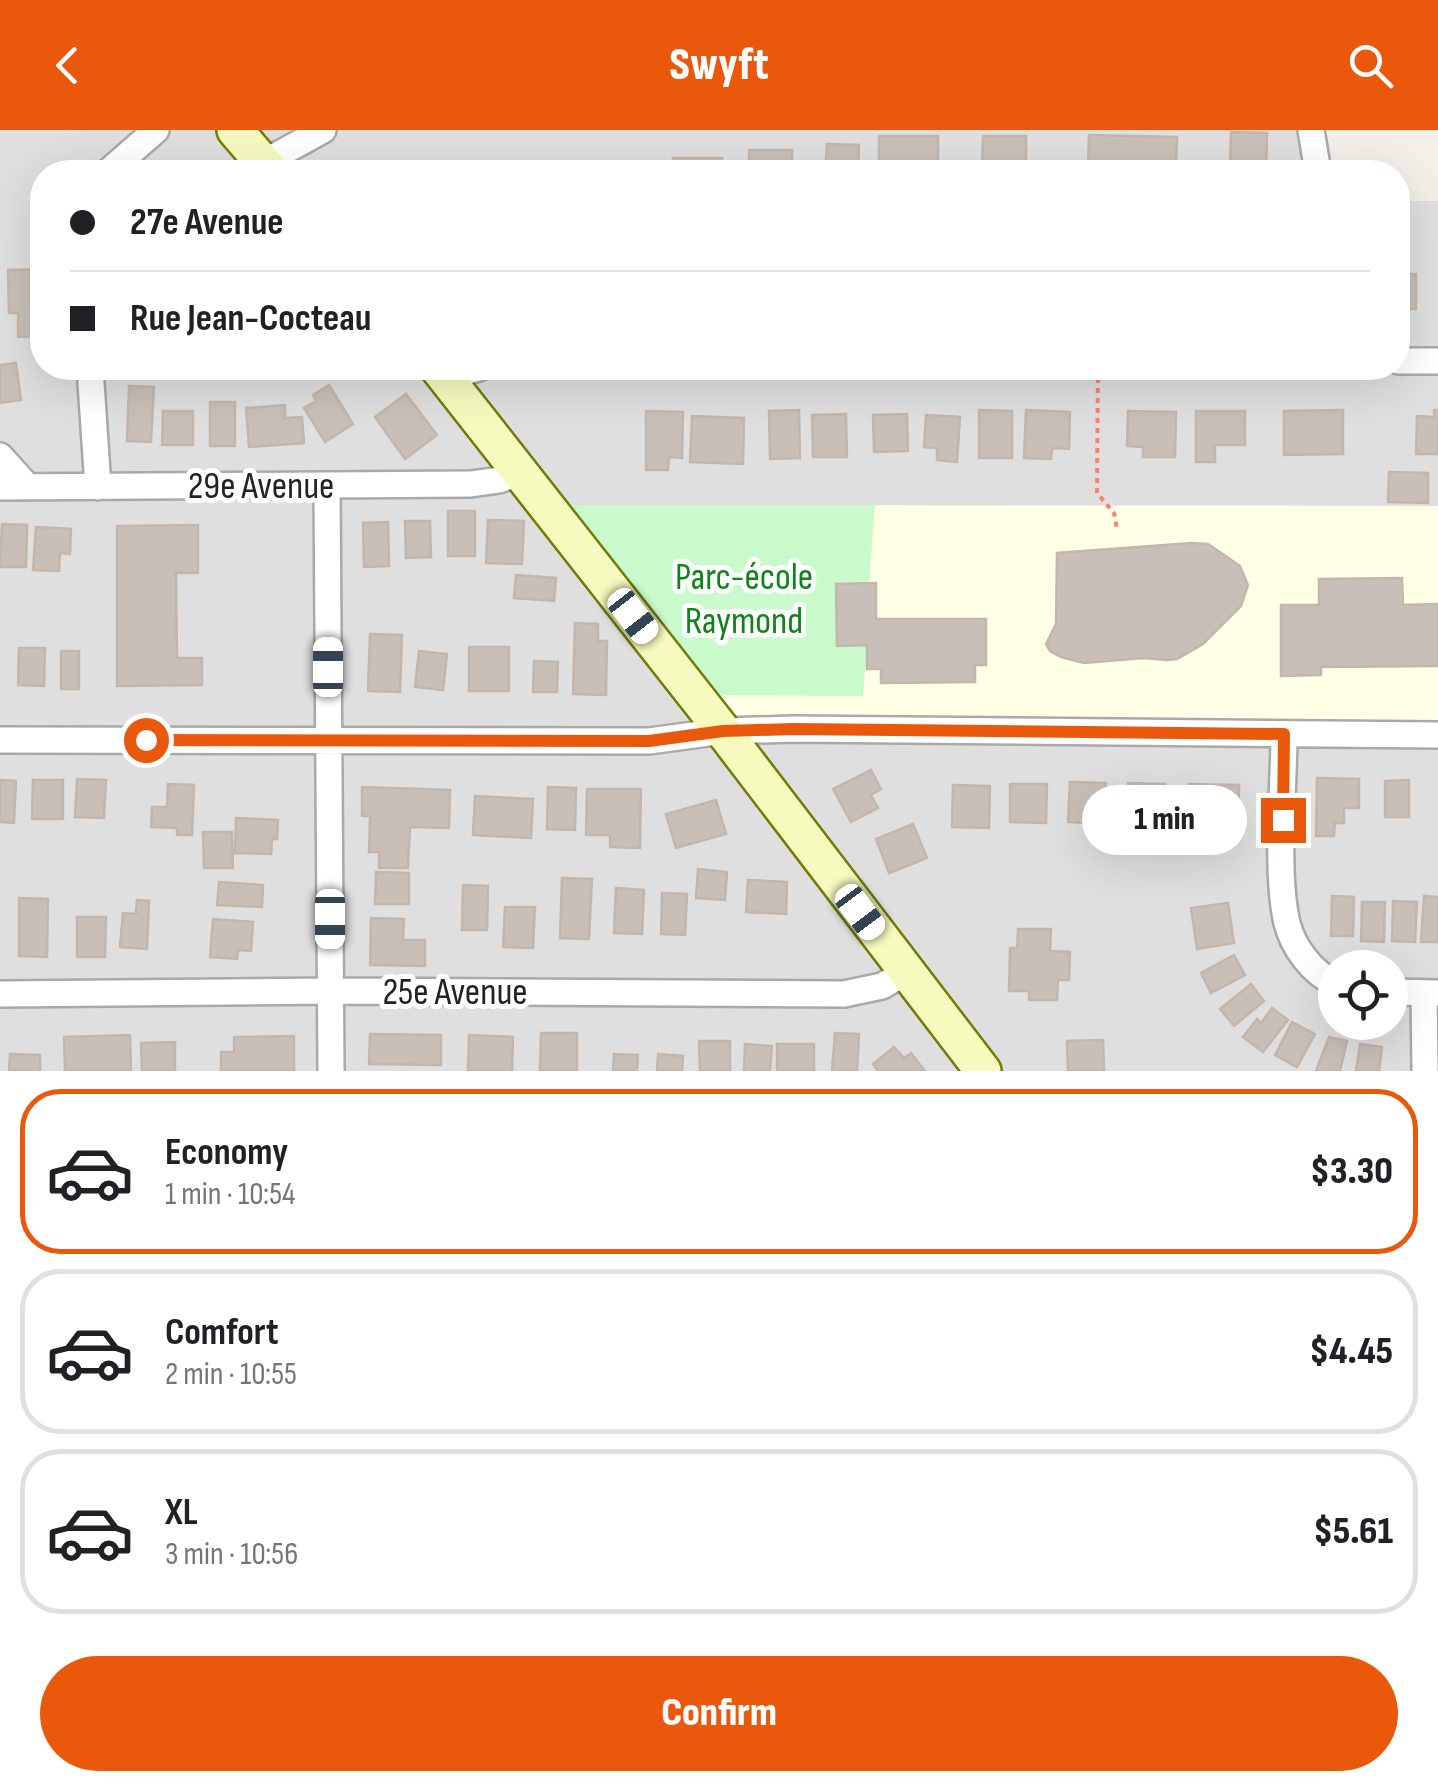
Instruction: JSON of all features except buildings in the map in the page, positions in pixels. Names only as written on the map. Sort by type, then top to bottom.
[{"type":"street","points":[[122,160],[156,130]]},
{"type":"street","points":[[235,130],[260,160]]},
{"type":"street","points":[[279,160],[322,130]]},
{"type":"street","points":[[1311,130],[1316,160]]},
{"type":"street","points":[[1410,362],[1438,361]]},
{"type":"street","points":[[91,380],[98,486]]},
{"type":"street","points":[[460,380],[521,472],[983,1071]]},
{"type":"street","points":[[0,456],[28,486]]},
{"type":"street","name":"29e Avenue","points":[[0,487],[471,484],[521,472]]},
{"type":"street","points":[[326,486],[331,1071]]},
{"type":"street","points":[[0,740],[649,741],[723,731],[1438,735]]},
{"type":"street","points":[[1284,734],[1282,884],[1287,924],[1295,944],[1318,970]]},
{"type":"street","name":"25e Avenue","points":[[0,994],[844,994],[882,986],[906,972]]},
{"type":"street","points":[[1424,1071],[1431,993]]},
{"type":"path","points":[[1098,380],[1097,492],[1114,512],[1118,529]]},
{"type":"shaded area","points":[[0,130],[1305,130],[1308,160],[30,160],[30,380],[1410,380],[1410,201],[1438,201],[1438,506],[552,505],[1438,732],[1438,1071],[0,1071]]},
{"type":"shaded area","points":[[550,505],[1438,506],[1438,732],[728,729]]},
{"type":"green space","name":"Parc-école Raymond","points":[[550,505],[875,505],[869,584],[836,584],[837,645],[867,645],[863,696],[701,695]]},
{"type":"route","points":[[146,740],[649,741],[723,731],[793,729],[1284,734],[1283,820]]}]
